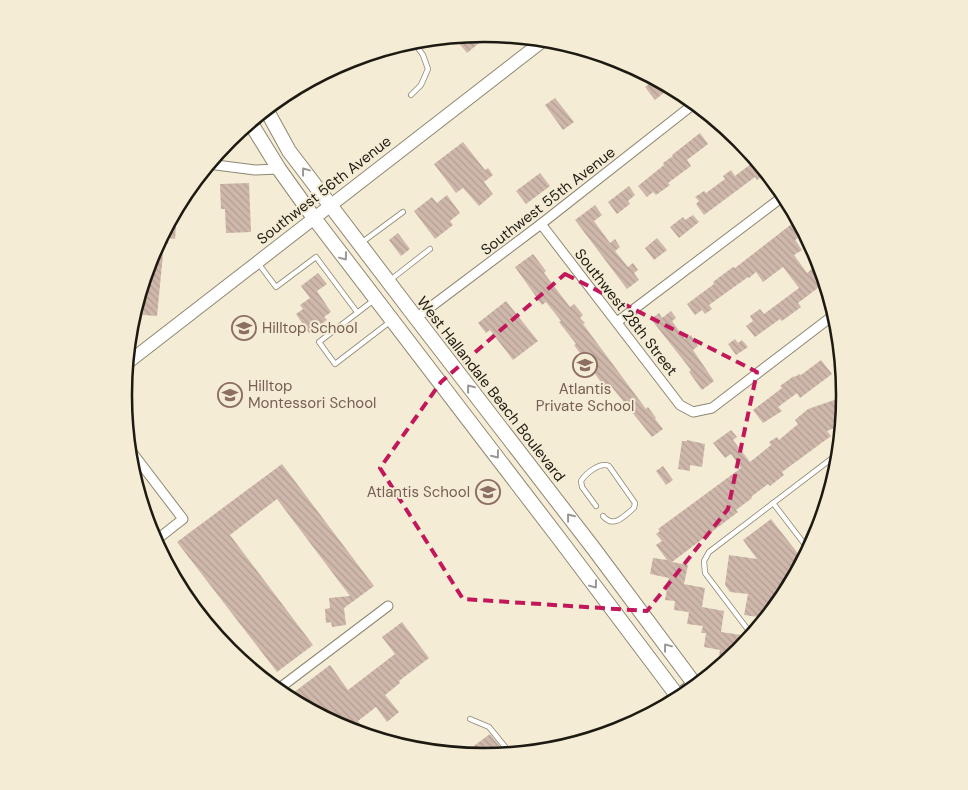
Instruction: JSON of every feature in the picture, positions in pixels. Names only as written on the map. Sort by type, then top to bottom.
[{"type":"main road","name":"West Hallandale Beach Boulevard","points":[[269,115],[289,151],[594,549],[691,680]]},
{"type":"main road","points":[[254,128],[279,169],[314,218],[674,692]]},
{"type":"street","name":"Southwest 56th Avenue","points":[[134,358],[535,47]]},
{"type":"street","name":"Southwest 55th Avenue","points":[[416,318],[690,109]]},
{"type":"street","points":[[217,165],[255,170],[279,169]]},
{"type":"street","points":[[617,322],[778,200]]},
{"type":"street","name":"Southwest 28th Street","points":[[541,224],[680,404],[693,412],[712,408],[828,319]]},
{"type":"street","points":[[137,459],[183,519],[161,536]]},
{"type":"street","points":[[284,685],[388,606]]},
{"type":"lane","points":[[411,96],[421,85],[428,69],[418,49]]},
{"type":"lane","points":[[360,244],[404,212]]},
{"type":"lane","points":[[388,281],[430,249]]},
{"type":"lane","points":[[257,262],[276,286],[316,257],[357,312]]},
{"type":"lane","points":[[376,299],[319,342],[335,364],[392,320]]},
{"type":"lane","points":[[747,629],[705,573],[704,561],[709,552],[831,460]]},
{"type":"lane","points":[[596,506],[582,488],[581,481],[583,477],[604,464],[609,466],[635,503],[634,508],[618,521],[613,522],[603,516]]},
{"type":"lane","points":[[773,502],[804,543]]},
{"type":"lane","points":[[470,719],[489,727],[505,747]]},
{"type":"highlighted area","points":[[565,274],[757,372],[728,509],[647,611],[463,599],[380,468],[441,382]]},
{"type":"building","points":[[480,42],[467,53],[459,43]]},
{"type":"building","points":[[649,84],[664,93],[655,100],[645,87]]},
{"type":"building","points":[[555,98],[574,122],[563,130],[545,105]]},
{"type":"building","points":[[700,133],[708,144],[687,160],[691,166],[668,183],[670,185],[656,195],[653,192],[647,197],[638,186]]},
{"type":"building","points":[[463,142],[485,170],[488,168],[493,175],[484,182],[493,194],[479,206],[463,188],[456,193],[434,164]]},
{"type":"building","points":[[750,164],[761,177],[757,180],[755,177],[704,215],[696,204],[699,201],[695,197],[704,191],[706,193],[725,179],[723,176],[731,170],[735,176]]},
{"type":"building","points":[[540,173],[550,186],[526,204],[516,191]]},
{"type":"building","points":[[249,183],[251,232],[226,233],[225,209],[221,209],[220,184]]},
{"type":"building","points":[[629,186],[635,195],[628,201],[630,204],[617,214],[608,202]]},
{"type":"building","points":[[447,195],[460,213],[450,221],[453,225],[435,239],[414,211],[432,197],[437,203]]},
{"type":"building","points":[[595,205],[602,215],[594,221],[610,243],[615,239],[620,247],[615,251],[628,267],[633,263],[638,270],[634,273],[639,280],[627,289],[575,220]]},
{"type":"building","points":[[693,215],[699,222],[679,238],[670,227],[683,217],[685,220]]},
{"type":"building","points":[[792,224],[799,237],[795,240],[802,250],[794,255],[807,273],[812,269],[819,287],[798,303],[801,307],[755,337],[746,326],[753,321],[750,316],[760,309],[764,314],[799,288],[783,267],[763,282],[756,272],[709,305],[712,309],[705,314],[702,310],[695,315],[687,304],[733,267],[735,268]]},
{"type":"building","points":[[175,226],[176,226],[175,239],[169,238],[168,244],[166,244]]},
{"type":"building","points":[[398,233],[410,249],[401,256],[389,240]]},
{"type":"building","points":[[657,238],[667,250],[654,260],[645,248]]},
{"type":"building","points":[[164,248],[157,316],[143,315],[150,282]]},
{"type":"building","points":[[533,254],[546,271],[544,273],[570,307],[574,304],[583,315],[580,318],[585,323],[583,324],[646,409],[648,407],[656,418],[663,429],[652,437],[611,386],[606,389],[574,345],[576,344],[559,322],[561,321],[546,302],[542,305],[515,267]]},
{"type":"building","points":[[318,273],[327,284],[317,291],[331,312],[324,317],[327,320],[309,333],[296,314],[303,309],[300,305],[310,298],[301,286]]},
{"type":"building","points":[[506,301],[538,341],[513,360],[490,330],[486,333],[478,323]]},
{"type":"building","points":[[671,311],[676,318],[672,321],[685,339],[691,335],[698,346],[693,350],[714,381],[702,390],[689,372],[691,370],[651,319],[659,313],[662,318]]},
{"type":"building","points":[[735,339],[738,343],[742,340],[748,347],[736,355],[728,344]]},
{"type":"building","points":[[821,360],[832,374],[800,398],[797,393],[778,407],[782,411],[763,423],[753,410],[782,388],[780,386],[794,376],[801,375]]},
{"type":"building","points":[[836,399],[835,428],[827,431],[831,436],[782,472],[784,475],[751,497],[736,510],[738,512],[672,562],[688,565],[684,584],[705,588],[702,607],[724,611],[721,632],[741,635],[719,657],[720,650],[704,647],[706,633],[701,633],[703,626],[687,624],[689,612],[674,610],[675,601],[665,600],[669,578],[650,574],[653,558],[667,560],[656,545],[662,541],[656,534],[660,531],[658,529],[741,468],[731,454],[725,458],[713,443],[731,430],[737,437],[733,440],[750,462],[771,445],[769,442],[777,437],[779,440],[798,424],[795,420],[808,409]]},
{"type":"building","points":[[687,440],[705,444],[702,467],[690,465],[690,471],[678,469],[682,441]]},
{"type":"building","points":[[282,464],[374,586],[344,608],[346,625],[332,627],[331,622],[326,623],[325,609],[330,608],[329,598],[350,596],[277,499],[230,535],[313,645],[277,672],[177,542]]},
{"type":"building","points":[[663,466],[673,480],[666,485],[656,471]]},
{"type":"building","points":[[771,519],[798,554],[777,591],[758,617],[744,615],[748,594],[730,592],[725,585],[729,555],[757,559],[743,540]]},
{"type":"building","points":[[402,622],[429,658],[399,681],[400,683],[385,695],[399,712],[387,722],[376,707],[358,721],[361,725],[328,711],[294,692],[330,665],[348,690],[395,654],[382,637]]},
{"type":"building","points":[[490,734],[501,747],[484,748],[472,747]]},
{"type":"place","name":"Hilltop School","points":[[244,328]]},
{"type":"place","name":"Atlantis Private School","points":[[585,365]]},
{"type":"place","name":"Hilltop Montessori School","points":[[230,395]]},
{"type":"place","name":"Atlantis School","points":[[488,492]]}]
